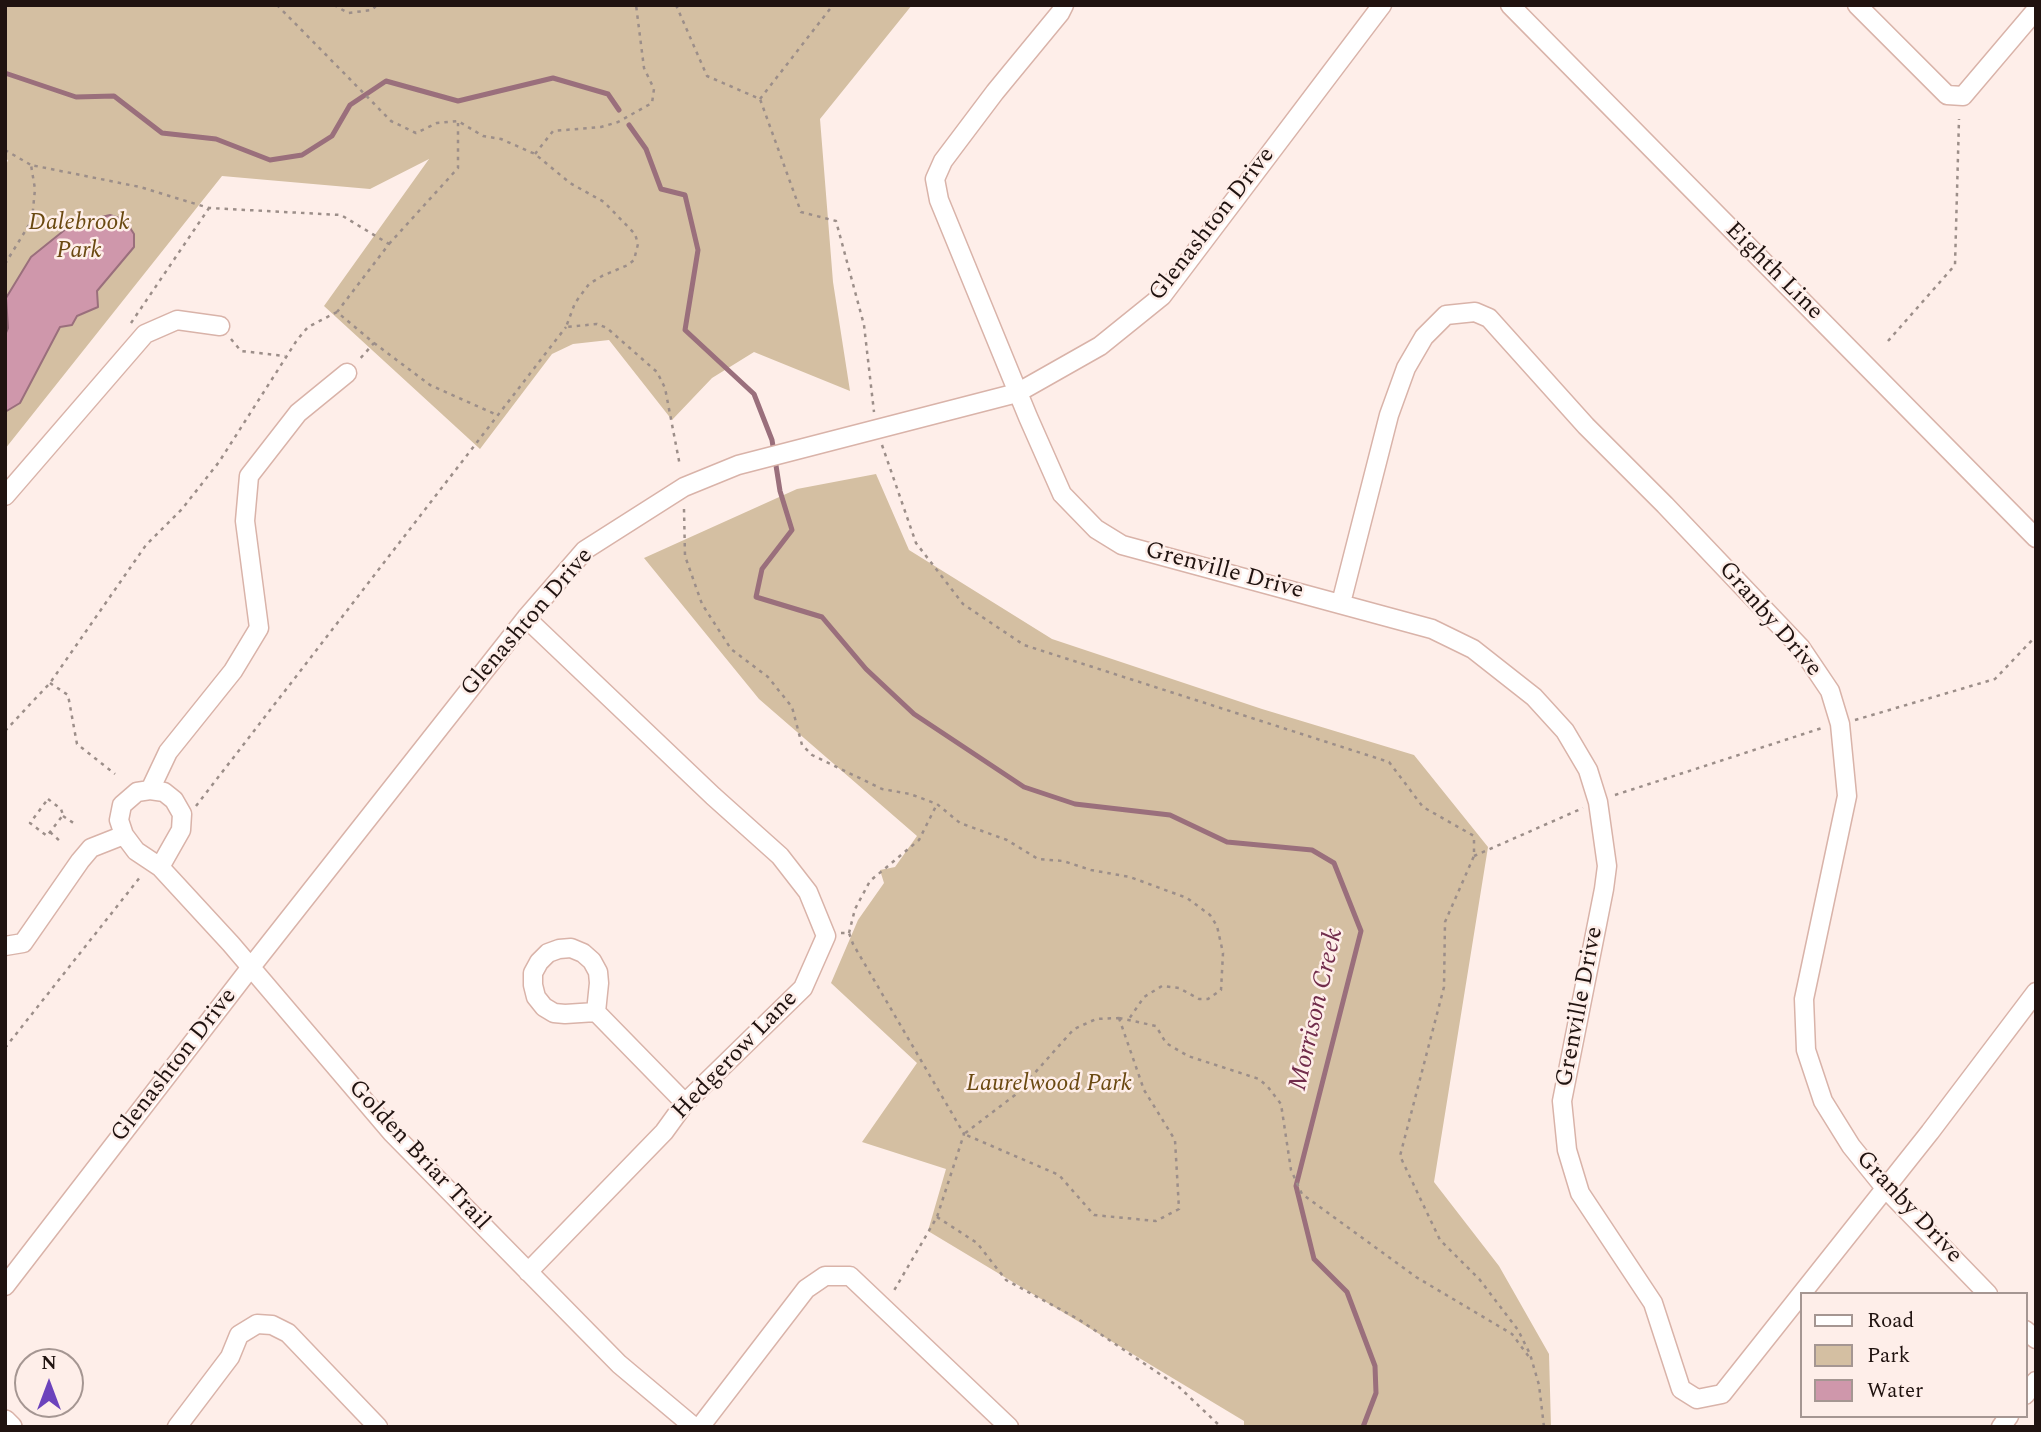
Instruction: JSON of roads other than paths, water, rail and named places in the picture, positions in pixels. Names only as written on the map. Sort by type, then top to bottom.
[{"type":"main road","points":[[5,1420],[11,1427]]},
{"type":"street","name":"Grenville Drive","points":[[1064,5],[943,161],[935,179],[939,200],[1017,393],[1062,494],[1096,529],[1122,545],[1432,629],[1473,649],[1534,697],[1565,731],[1588,770],[1598,802],[1606,866],[1604,889],[1562,1101],[1567,1150],[1580,1193],[1653,1303],[1681,1389],[1697,1399],[1722,1394],[1800,1295]]},
{"type":"street","name":"Glenashton Drive","points":[[7,1278],[526,618],[585,551],[684,487],[738,465],[1017,393],[1100,346],[1162,296],[1382,5]]},
{"type":"street","name":"Eighth Line","points":[[1510,5],[2036,538]]},
{"type":"street","points":[[1857,5],[1947,95],[1963,96],[2036,9]]},
{"type":"street","name":"Granby Drive","points":[[1341,603],[1389,415],[1406,368],[1424,337],[1446,315],[1475,312],[1489,318],[1586,426],[1801,648],[1830,691],[1840,724],[1847,796],[1804,999],[1806,1050],[1823,1101],[1852,1146],[1885,1188],[1986,1292]]},
{"type":"street","points":[[5,496],[145,334],[177,320],[220,326]]},
{"type":"street","points":[[149,790],[168,752],[233,671],[259,628],[245,521],[248,476],[298,413],[347,373]]},
{"type":"street","name":"Hedgerow Lane","points":[[526,618],[780,856],[808,892],[826,936],[803,988],[685,1103],[664,1132],[528,1272]]},
{"type":"street","points":[[5,946],[23,943],[79,861],[92,848],[124,835],[119,820],[122,805],[137,792],[164,792],[174,800],[182,814],[181,830],[160,867]]},
{"type":"street","name":"Golden Briar Trail","points":[[124,835],[136,851],[160,867],[251,967],[392,1133],[619,1364],[694,1427]]},
{"type":"street","name":"Grenville Drive","points":[[1803,1292],[2036,992]]},
{"type":"street","points":[[596,1012],[685,1103]]},
{"type":"street","points":[[700,1427],[807,1289],[825,1276],[850,1276],[1009,1427]]},
{"type":"street","points":[[177,1427],[230,1357],[239,1335],[257,1324],[272,1325],[288,1333],[378,1427]]},
{"type":"water","points":[[110,215],[125,220],[134,234],[134,247],[97,291],[98,307],[77,316],[72,325],[60,327],[20,403],[5,412],[5,335],[8,328],[6,298],[31,257],[72,224]]},
{"type":"waterway","name":"Morrison Creek","points":[[5,73],[76,97],[114,96],[162,133],[216,139],[270,160],[302,155],[332,136],[350,105],[386,81],[458,101],[553,78],[608,94],[619,110]]},
{"type":"waterway","name":"Morrison Creek","points":[[629,125],[646,149],[661,189],[685,195],[698,250],[685,330],[754,394],[772,440],[780,491],[792,530],[762,569],[756,597],[822,617],[866,669],[914,714],[1024,787],[1075,804],[1170,815],[1227,842],[1312,850],[1334,863],[1361,931],[1296,1186],[1314,1259],[1347,1292],[1375,1366],[1376,1393],[1363,1427]]},
{"type":"park label","name":"Dalebrook Park","points":[[79,238]]},
{"type":"park label","name":"Laurelwood Park","points":[[1049,1085]]}]
